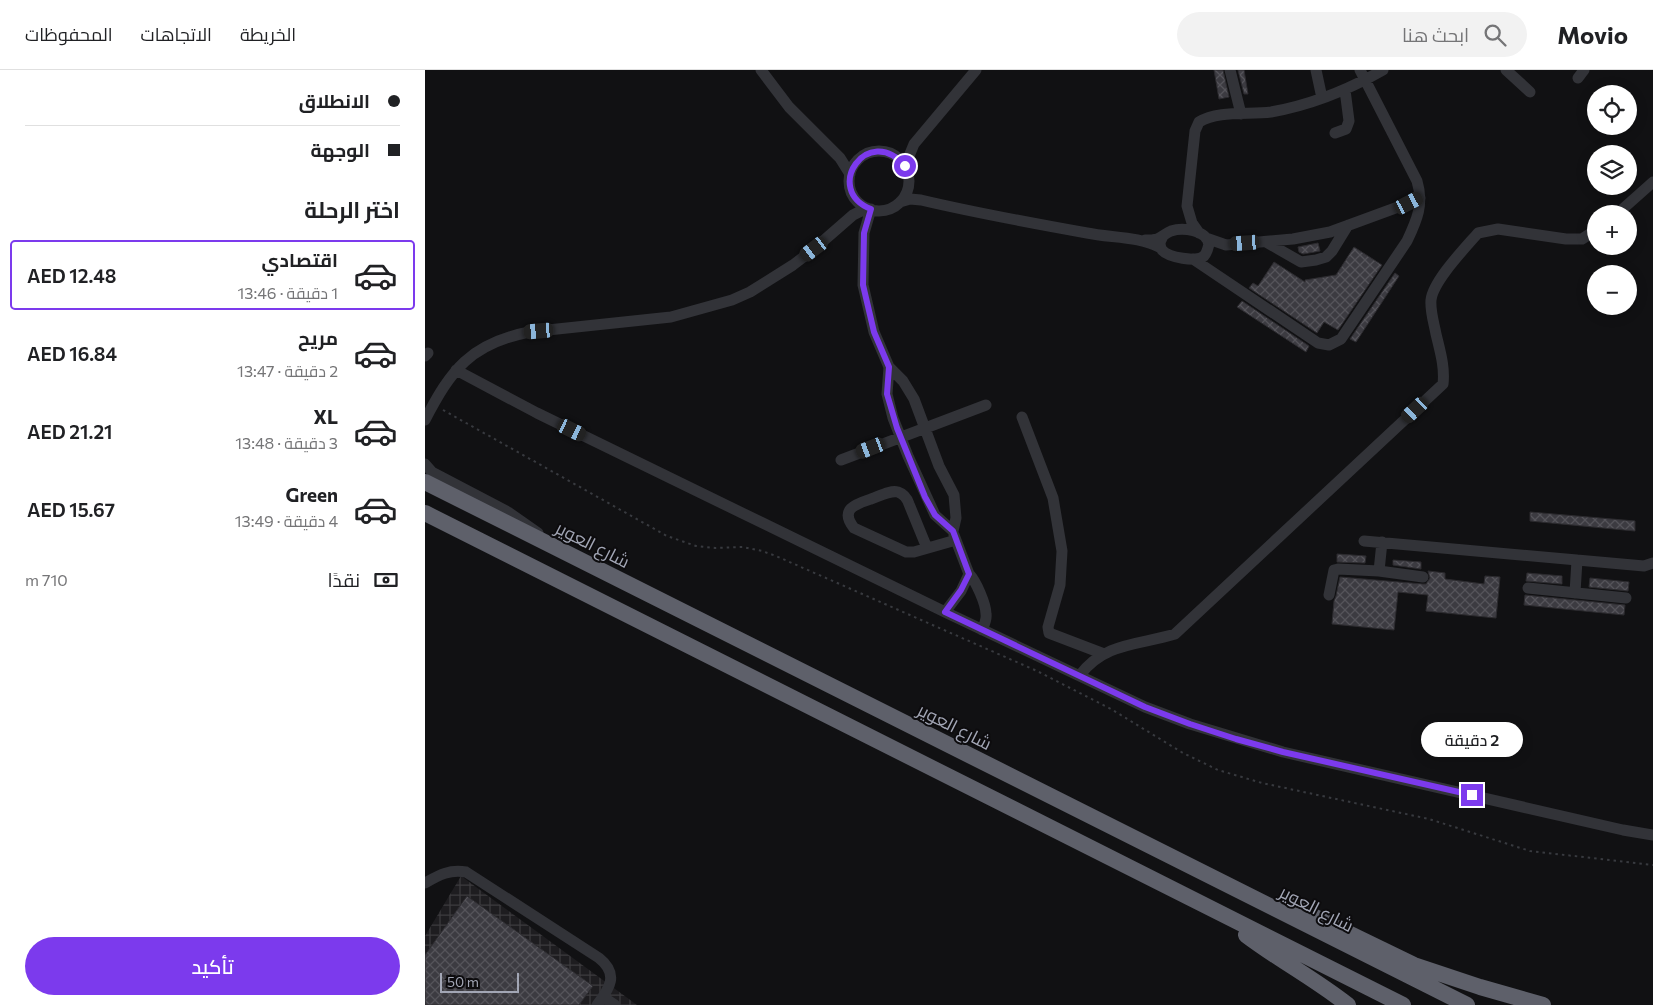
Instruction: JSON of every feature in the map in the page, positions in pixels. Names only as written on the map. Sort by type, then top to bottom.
[{"type":"highway","name":"شارع العوير","points":[[425,482],[1467,1005]]},
{"type":"highway","points":[[425,513],[1403,1005]]},
{"type":"highway","points":[[1229,886],[1280,900],[1414,965],[1543,1005]]},
{"type":"highway","points":[[1208,907],[1348,1005]]},
{"type":"street","points":[[761,70],[789,107],[840,158],[850,174]]},
{"type":"street","points":[[905,166],[914,144],[976,70]]},
{"type":"street","points":[[1230,70],[1241,114]]},
{"type":"street","points":[[1316,70],[1322,98]]},
{"type":"street","points":[[900,202],[914,199],[1073,231],[1141,241],[1162,242],[1180,223],[1187,206],[1196,126],[1199,122],[1209,117],[1269,112],[1289,108],[1345,90],[1362,75],[1383,70]]},
{"type":"street","points":[[1506,70],[1530,92]]},
{"type":"street","points":[[1193,259],[1318,343],[1332,344],[1341,339],[1407,241],[1416,219],[1420,198],[1417,181],[1362,75]]},
{"type":"street","points":[[1335,133],[1345,129],[1349,121],[1345,90]]},
{"type":"street","points":[[820,137],[847,154],[857,157],[871,152],[891,153],[899,158],[905,166],[909,185],[906,194],[892,208],[883,210],[869,208],[853,195]]},
{"type":"street","points":[[891,153],[904,150],[914,144]]},
{"type":"street","points":[[837,230],[851,212],[854,200],[849,181],[850,174],[855,163],[862,156]]},
{"type":"street","points":[[1627,205],[1653,182]]},
{"type":"street","points":[[909,185],[953,208]]},
{"type":"street","points":[[1162,242],[1173,256],[1193,259],[1200,258],[1213,249],[1226,245],[1293,239],[1321,234],[1348,226],[1420,198]]},
{"type":"street","points":[[1187,206],[1192,223],[1209,244],[1204,255]]},
{"type":"street","points":[[427,413],[443,386],[456,370],[489,344],[507,336],[529,332],[671,317],[732,300],[750,292],[793,265],[853,215],[869,208]]},
{"type":"street","points":[[869,208],[864,233],[863,285],[874,332],[889,367],[903,381],[914,399],[939,466],[954,495],[956,518],[954,536]]},
{"type":"street","points":[[1264,242],[1301,262],[1316,260],[1326,257],[1333,251],[1348,226]]},
{"type":"street","points":[[1080,675],[1104,654],[1119,646],[1157,640],[1175,634],[1443,384],[1444,368],[1432,317],[1431,299],[1435,286],[1478,233],[1498,229],[1566,239],[1582,238],[1587,235]]},
{"type":"street","points":[[1174,230],[1184,230],[1203,235],[1226,245]]},
{"type":"street","points":[[889,367],[887,394],[901,437],[925,497],[935,515],[954,536],[969,574],[974,579],[986,614],[982,630]]},
{"type":"street","points":[[456,370],[537,413],[982,630],[1145,707],[1190,724],[1283,752],[1623,830],[1653,835]]},
{"type":"street","points":[[841,460],[986,405]]},
{"type":"street","points":[[1022,417],[1053,498],[1062,551],[1060,585],[1048,627],[1049,633],[1104,654]]},
{"type":"street","points":[[425,464],[439,477],[508,512],[528,525],[555,547]]},
{"type":"street","points":[[927,548],[906,497],[900,492],[891,492],[856,505],[847,515],[848,521],[854,528],[906,552],[927,548],[954,536]]},
{"type":"street","points":[[1364,540],[1650,567]]},
{"type":"street","points":[[1379,571],[1382,542]]},
{"type":"street","points":[[1575,593],[1577,560]]},
{"type":"street","points":[[1329,595],[1334,570],[1338,569],[1379,571],[1423,577]]},
{"type":"street","points":[[945,612],[961,590],[969,574]]},
{"type":"street","points":[[1528,588],[1626,598]]},
{"type":"street","points":[[425,882],[449,871],[457,870],[473,876],[605,963],[611,977],[610,985],[600,1001],[615,1005]]},
{"type":"shaded area","points":[[461,876],[637,1005],[425,1005],[425,936]]},
{"type":"building","points":[[1214,70],[1223,70],[1229,97],[1219,99]]},
{"type":"building","points":[[1238,70],[1244,70],[1248,94],[1244,94]]},
{"type":"building","points":[[1318,243],[1320,251],[1303,254],[1299,252],[1298,247]]},
{"type":"building","points":[[1354,247],[1382,265],[1338,330],[1324,322],[1317,333],[1249,288],[1253,283],[1258,286],[1274,262],[1305,282],[1305,280],[1336,275]]},
{"type":"building","points":[[1395,273],[1399,276],[1356,342],[1350,339]]},
{"type":"building","points":[[1242,301],[1309,346],[1306,352],[1237,307]]},
{"type":"building","points":[[1530,512],[1635,521],[1635,531],[1530,521]]},
{"type":"building","points":[[1337,554],[1366,556],[1365,563],[1337,562]]},
{"type":"building","points":[[1393,560],[1421,562],[1421,569],[1393,565]]},
{"type":"building","points":[[1428,571],[1445,573],[1445,579],[1484,584],[1485,576],[1500,577],[1496,618],[1426,611],[1428,595],[1398,592],[1394,630],[1332,624],[1334,601],[1340,577],[1426,584],[1430,578]]},
{"type":"building","points":[[1527,573],[1562,576],[1562,584],[1526,581]]},
{"type":"building","points":[[1590,578],[1629,582],[1628,591],[1589,587]]},
{"type":"building","points":[[1525,595],[1625,605],[1624,615],[1524,605]]},
{"type":"building","points":[[467,896],[593,986],[579,1005],[425,1005],[425,955]]},
{"type":"route","points":[[905,166],[899,158],[891,153],[871,152],[862,156],[855,163],[849,181],[851,191],[856,199],[863,206],[871,209],[864,233],[863,285],[874,332],[889,367],[887,394],[893,418],[925,497],[935,515],[953,531],[969,574],[961,590],[945,612],[1145,707],[1190,724],[1283,752],[1472,795]]}]
